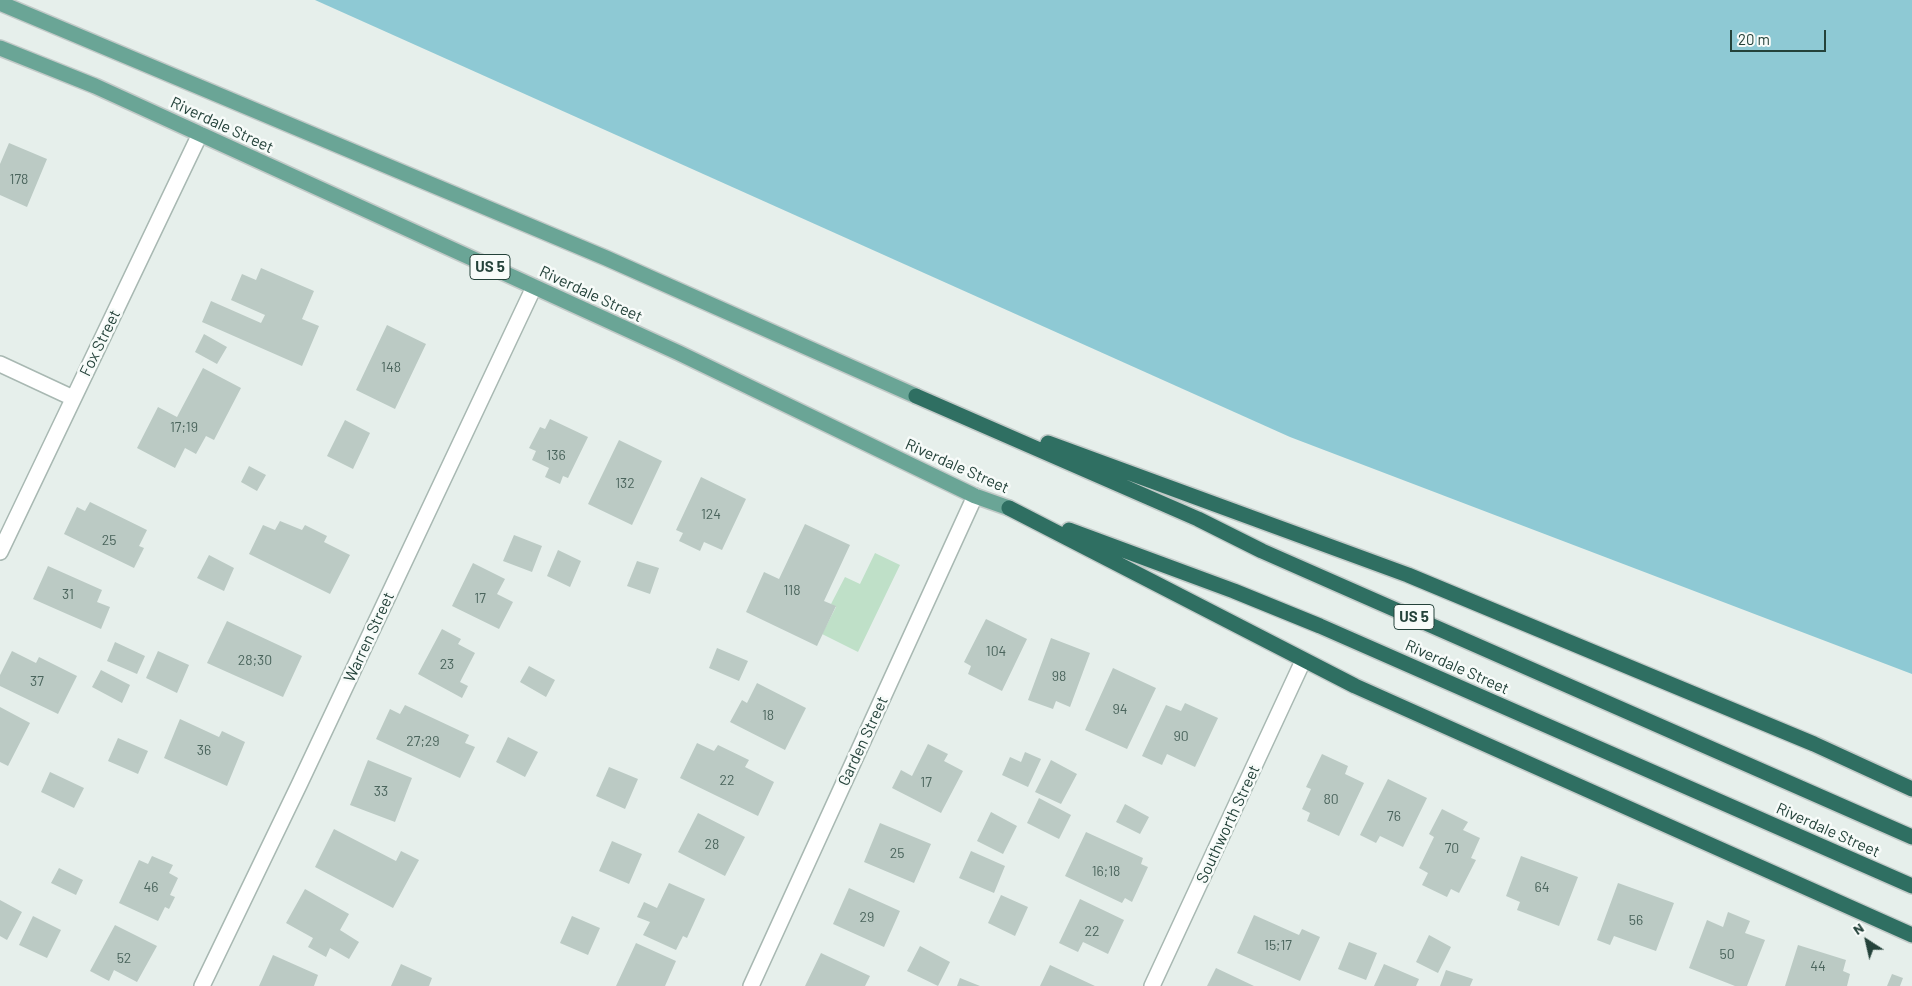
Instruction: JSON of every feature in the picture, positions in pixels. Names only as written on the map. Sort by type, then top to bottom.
[{"type":"highway","points":[[916,396],[1408,574],[1814,744],[1912,788]]},
{"type":"highway","name":"Riverdale Street","points":[[916,396],[1198,519],[1262,551],[1912,837]]},
{"type":"highway","points":[[1009,508],[1303,661],[1355,686],[1912,935]]},
{"type":"highway","name":"Riverdale Street","points":[[1009,508],[1234,591],[1320,626],[1912,886]]},
{"type":"main road","name":"Riverdale Street","points":[[0,3],[606,258],[916,396]]},
{"type":"main road","name":"Riverdale Street","points":[[0,48],[95,86],[687,357],[974,496],[1009,508]]},
{"type":"street","name":"Fox Street","points":[[0,552],[200,134]]},
{"type":"street","name":"Warren Street","points":[[202,986],[303,777],[534,287]]},
{"type":"street","points":[[0,364],[73,398]]},
{"type":"street","name":"Garden Street","points":[[751,986],[974,496]]},
{"type":"street","name":"Southworth Street","points":[[1152,986],[1303,661]]},
{"type":"green space","points":[[875,553],[900,565],[858,652],[822,634],[836,607],[831,604],[845,577],[860,584]]},
{"type":"water","points":[[315,0],[1912,0],[1912,674],[1290,437]]},
{"type":"building","points":[[9,143],[47,159],[27,207],[0,195],[0,164]]},
{"type":"building","points":[[261,268],[314,291],[302,319],[319,326],[302,366],[202,322],[211,301],[261,323],[265,315],[231,300],[242,274],[256,280]]},
{"type":"building","points":[[387,325],[426,344],[395,409],[356,390]]},
{"type":"building","points":[[204,334],[227,347],[217,364],[195,352]]},
{"type":"building","points":[[203,368],[241,388],[214,440],[206,436],[196,454],[185,448],[175,468],[137,448],[158,407],[177,417]]},
{"type":"building","points":[[550,419],[588,437],[568,478],[563,476],[560,484],[545,477],[549,468],[532,460],[536,451],[529,448],[540,427],[545,429]]},
{"type":"building","points":[[345,420],[370,433],[353,469],[327,456]]},
{"type":"building","points":[[619,440],[662,461],[632,525],[588,504]]},
{"type":"building","points":[[249,466],[266,475],[257,491],[241,482]]},
{"type":"building","points":[[701,477],[746,499],[722,550],[704,542],[700,551],[679,541],[683,533],[676,530]]},
{"type":"building","points":[[90,502],[147,530],[139,546],[144,548],[134,568],[64,534],[77,507],[85,511]]},
{"type":"building","points":[[280,521],[302,530],[305,525],[327,536],[324,542],[350,555],[330,594],[249,554],[263,525],[275,530]]},
{"type":"building","points":[[805,524],[850,545],[824,601],[836,606],[817,646],[746,612],[764,572],[779,579]]},
{"type":"building","points":[[514,535],[542,546],[532,572],[503,561]]},
{"type":"building","points":[[558,550],[581,561],[570,587],[547,576]]},
{"type":"building","points":[[209,555],[234,568],[224,591],[197,578]]},
{"type":"building","points":[[637,561],[659,568],[650,594],[627,586]]},
{"type":"building","points":[[473,563],[505,579],[497,594],[513,602],[499,629],[452,606]]},
{"type":"building","points":[[48,566],[102,590],[97,602],[110,607],[101,629],[33,599]]},
{"type":"building","points":[[986,619],[1027,639],[1002,691],[968,674],[971,666],[964,662]]},
{"type":"building","points":[[227,621],[302,656],[283,697],[207,663]]},
{"type":"building","points":[[442,629],[461,639],[458,644],[475,653],[460,682],[468,686],[462,698],[418,674]]},
{"type":"building","points":[[1051,638],[1090,653],[1070,707],[1056,701],[1053,709],[1028,700]]},
{"type":"building","points":[[115,642],[145,656],[137,674],[107,661]]},
{"type":"building","points":[[717,648],[748,661],[739,681],[709,668]]},
{"type":"building","points":[[12,651],[36,663],[39,657],[77,676],[58,714],[0,686],[0,675]]},
{"type":"building","points":[[158,651],[189,665],[177,693],[146,678]]},
{"type":"building","points":[[529,666],[555,680],[546,697],[520,682]]},
{"type":"building","points":[[1113,668],[1156,688],[1127,749],[1085,730]]},
{"type":"building","points":[[101,670],[130,685],[122,703],[92,687]]},
{"type":"building","points":[[757,683],[806,708],[785,750],[730,722],[742,700],[747,703]]},
{"type":"building","points":[[1185,703],[1218,718],[1195,767],[1167,754],[1162,765],[1142,756],[1166,705],[1181,711]]},
{"type":"building","points":[[405,705],[469,735],[465,743],[475,747],[460,778],[376,739],[390,709],[400,714]]},
{"type":"building","points":[[0,707],[30,723],[8,766],[0,762]]},
{"type":"building","points":[[180,719],[219,737],[222,731],[245,742],[227,786],[164,758]]},
{"type":"building","points":[[508,737],[538,752],[525,777],[496,762]]},
{"type":"building","points":[[118,738],[148,751],[138,774],[108,761]]},
{"type":"building","points":[[697,743],[714,751],[718,745],[749,760],[745,767],[774,782],[758,816],[680,778]]},
{"type":"building","points":[[928,744],[948,754],[944,761],[963,771],[941,813],[892,788],[901,770],[912,776]]},
{"type":"building","points":[[1025,752],[1041,759],[1028,787],[1002,775],[1010,757],[1021,762]]},
{"type":"building","points":[[1322,754],[1348,766],[1345,774],[1364,783],[1339,836],[1307,821],[1310,813],[1302,809],[1311,789],[1306,787]]},
{"type":"building","points":[[368,760],[412,778],[395,822],[350,805]]},
{"type":"building","points":[[1051,760],[1077,774],[1061,804],[1035,792]]},
{"type":"building","points":[[609,767],[638,779],[625,809],[596,796]]},
{"type":"building","points":[[50,772],[84,788],[74,808],[41,792]]},
{"type":"building","points":[[1388,779],[1427,798],[1403,847],[1380,836],[1376,843],[1360,835]]},
{"type":"building","points":[[1039,798],[1071,815],[1059,839],[1027,823]]},
{"type":"building","points":[[1125,804],[1149,817],[1140,834],[1116,822]]},
{"type":"building","points":[[1442,809],[1468,822],[1463,830],[1480,838],[1471,858],[1476,860],[1459,893],[1451,889],[1447,897],[1422,885],[1428,873],[1419,868],[1434,837],[1429,834]]},
{"type":"building","points":[[991,812],[1017,826],[1003,854],[977,841]]},
{"type":"building","points":[[698,813],[745,837],[725,876],[678,852]]},
{"type":"building","points":[[880,823],[931,844],[914,883],[864,862]]},
{"type":"building","points":[[334,829],[396,861],[401,851],[419,860],[393,908],[315,867]]},
{"type":"building","points":[[1086,832],[1143,858],[1141,864],[1148,867],[1132,902],[1125,898],[1122,903],[1065,876]]},
{"type":"building","points":[[612,841],[642,854],[629,884],[599,871]]},
{"type":"building","points":[[971,851],[1005,866],[994,893],[959,878]]},
{"type":"building","points":[[152,856],[173,865],[169,873],[178,878],[170,895],[175,897],[169,909],[165,907],[158,921],[119,903],[139,860],[148,864]]},
{"type":"building","points":[[1521,856],[1578,877],[1559,926],[1517,910],[1520,902],[1506,896]]},
{"type":"building","points":[[59,868],[83,880],[76,895],[51,883]]},
{"type":"building","points":[[669,883],[705,899],[687,938],[683,936],[676,950],[643,935],[650,922],[637,917],[644,902],[657,908]]},
{"type":"building","points":[[1618,883],[1674,903],[1656,951],[1614,936],[1610,945],[1597,940]]},
{"type":"building","points":[[849,888],[900,911],[884,947],[833,924]]},
{"type":"building","points":[[305,889],[349,914],[340,930],[359,942],[349,959],[330,948],[326,957],[308,947],[313,938],[286,923]]},
{"type":"building","points":[[1001,895],[1028,907],[1015,936],[988,923]]},
{"type":"building","points":[[1080,899],[1124,920],[1108,954],[1083,942],[1078,952],[1059,943]]},
{"type":"building","points":[[0,900],[22,912],[7,940],[0,936]]},
{"type":"building","points":[[1728,912],[1750,921],[1745,933],[1765,940],[1747,986],[1735,986],[1689,968],[1707,920],[1723,927]]},
{"type":"building","points":[[1254,915],[1299,935],[1302,929],[1320,937],[1300,981],[1237,953]]},
{"type":"building","points":[[33,916],[61,930],[47,958],[19,945]]},
{"type":"building","points":[[572,916],[600,928],[588,955],[560,943]]},
{"type":"building","points":[[115,925],[157,946],[137,982],[114,970],[109,981],[90,971]]},
{"type":"building","points":[[1429,935],[1451,947],[1438,973],[1416,962]]},
{"type":"building","points":[[1349,942],[1377,953],[1366,980],[1338,969]]},
{"type":"building","points":[[636,943],[676,961],[665,986],[616,986]]},
{"type":"building","points":[[1798,945],[1846,960],[1843,971],[1850,974],[1847,986],[1785,986]]},
{"type":"building","points":[[920,946],[950,962],[938,986],[907,971]]},
{"type":"building","points":[[821,953],[870,976],[865,986],[805,986]]},
{"type":"building","points":[[273,955],[318,975],[314,986],[259,986]]},
{"type":"building","points":[[401,964],[432,978],[429,986],[391,986]]},
{"type":"building","points":[[1384,964],[1419,979],[1416,986],[1374,986]]},
{"type":"building","points":[[1050,965],[1095,986],[1040,986]]},
{"type":"building","points":[[1216,968],[1254,986],[1207,986]]},
{"type":"building","points":[[1446,970],[1473,979],[1470,986],[1440,986]]},
{"type":"building","points":[[1892,974],[1903,978],[1900,986],[1887,986]]},
{"type":"building","points":[[960,978],[980,986],[957,986]]}]
